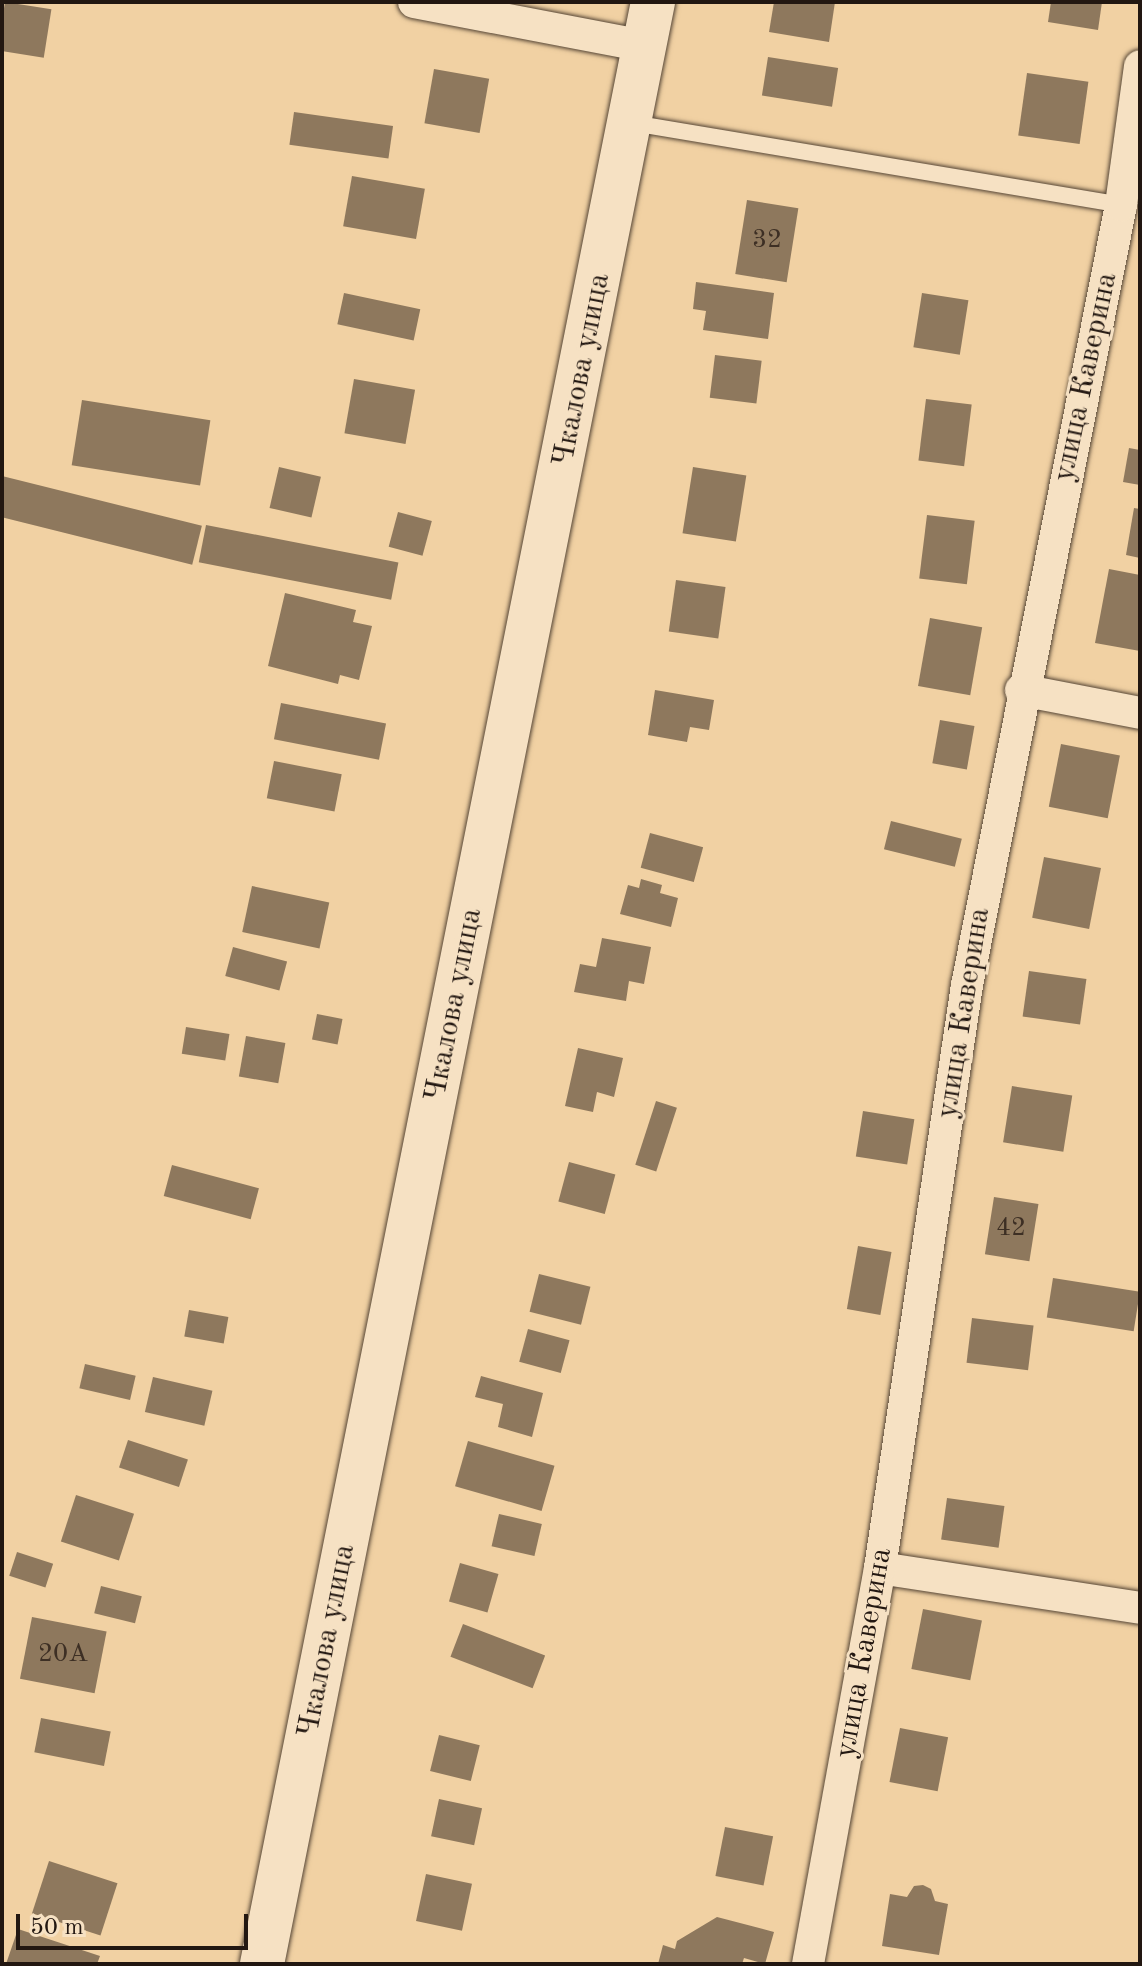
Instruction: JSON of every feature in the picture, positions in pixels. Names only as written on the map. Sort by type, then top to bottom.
[{"type":"main road","name":"Чкалова улица","points":[[262,1964],[632,123],[653,2]]},
{"type":"street","points":[[414,2],[644,46]]},
{"type":"street","name":"улица Каверина","points":[[808,1964],[880,1568],[967,985],[1021,690],[1121,205],[1140,66]]},
{"type":"street","points":[[1021,690],[1140,713]]},
{"type":"street","points":[[880,1568],[1140,1608]]},
{"type":"lane","points":[[632,123],[1121,205]]},
{"type":"building","points":[[5,2],[51,9],[44,58],[2,51]]},
{"type":"building","points":[[774,2],[835,2],[829,42],[769,32]]},
{"type":"building","points":[[1051,2],[1102,2],[1098,30],[1048,22]]},
{"type":"building","points":[[768,57],[838,68],[832,107],[762,96]]},
{"type":"building","points":[[434,69],[489,79],[480,133],[424,123]]},
{"type":"building","points":[[1027,73],[1088,82],[1080,144],[1018,135]]},
{"type":"building","points":[[294,112],[393,126],[388,159],[289,145]]},
{"type":"building","points":[[352,176],[425,189],[416,239],[343,226]]},
{"type":"building","points":[[747,200],[798,208],[787,282],[735,274]]},
{"type":"building","points":[[696,282],[774,293],[768,339],[703,330],[706,311],[693,309]]},
{"type":"building","points":[[344,293],[420,309],[414,341],[337,324]]},
{"type":"building","points":[[922,293],[968,300],[960,355],[913,347]]},
{"type":"building","points":[[715,355],[762,361],[756,403],[710,398]]},
{"type":"building","points":[[354,379],[415,390],[406,444],[344,433]]},
{"type":"building","points":[[926,399],[972,405],[964,466],[918,461]]},
{"type":"building","points":[[82,400],[210,420],[200,486],[72,465]]},
{"type":"building","points":[[1129,448],[1140,450],[1140,485],[1123,482]]},
{"type":"building","points":[[279,467],[321,477],[311,518],[270,508]]},
{"type":"building","points":[[693,467],[746,475],[736,542],[683,533]]},
{"type":"building","points":[[2,476],[202,526],[192,565],[2,517]]},
{"type":"building","points":[[1134,508],[1140,509],[1140,558],[1126,555]]},
{"type":"building","points":[[398,512],[432,521],[422,556],[389,547]]},
{"type":"building","points":[[927,515],[975,521],[967,584],[919,579]]},
{"type":"building","points":[[206,525],[398,562],[391,600],[199,562]]},
{"type":"building","points":[[1109,569],[1140,575],[1140,651],[1095,643]]},
{"type":"building","points":[[676,580],[726,587],[718,638],[669,631]]},
{"type":"building","points":[[285,593],[356,610],[353,622],[372,626],[359,680],[340,675],[338,684],[268,666]]},
{"type":"building","points":[[930,618],[982,627],[970,695],[918,686]]},
{"type":"building","points":[[655,690],[714,700],[709,730],[690,727],[687,742],[648,735]]},
{"type":"building","points":[[281,703],[386,723],[379,760],[274,739]]},
{"type":"building","points":[[940,720],[974,726],[967,769],[932,763]]},
{"type":"building","points":[[1061,744],[1120,755],[1108,818],[1049,807]]},
{"type":"building","points":[[274,761],[342,774],[334,811],[267,798]]},
{"type":"building","points":[[891,821],[962,839],[955,867],[884,849]]},
{"type":"building","points":[[650,833],[703,847],[694,882],[641,868]]},
{"type":"building","points":[[1044,857],[1101,868],[1089,929],[1032,918]]},
{"type":"building","points":[[641,879],[662,885],[660,893],[678,898],[671,927],[620,914],[628,885],[639,888]]},
{"type":"building","points":[[252,886],[329,902],[320,948],[242,932]]},
{"type":"building","points":[[602,938],[651,947],[644,984],[629,981],[626,1001],[574,992],[580,964],[596,967]]},
{"type":"building","points":[[233,947],[287,961],[279,990],[225,976]]},
{"type":"building","points":[[1029,971],[1086,979],[1080,1025],[1023,1017]]},
{"type":"building","points":[[317,1014],[343,1019],[338,1044],[312,1040]]},
{"type":"building","points":[[186,1027],[229,1034],[225,1061],[182,1054]]},
{"type":"building","points":[[246,1036],[285,1043],[278,1083],[239,1076]]},
{"type":"building","points":[[578,1048],[623,1058],[614,1097],[597,1092],[593,1112],[565,1106]]},
{"type":"building","points":[[1012,1086],[1072,1096],[1063,1152],[1003,1142]]},
{"type":"building","points":[[656,1101],[677,1108],[656,1172],[635,1165]]},
{"type":"building","points":[[863,1111],[914,1119],[907,1165],[856,1156]]},
{"type":"building","points":[[569,1162],[615,1174],[605,1214],[558,1202]]},
{"type":"building","points":[[172,1165],[259,1188],[251,1219],[164,1196]]},
{"type":"building","points":[[994,1197],[1038,1204],[1029,1261],[985,1254]]},
{"type":"building","points":[[858,1246],[891,1252],[880,1315],[847,1309]]},
{"type":"building","points":[[539,1274],[590,1287],[581,1325],[530,1312]]},
{"type":"building","points":[[1053,1278],[1140,1292],[1134,1331],[1047,1318]]},
{"type":"building","points":[[189,1310],[228,1317],[224,1344],[184,1337]]},
{"type":"building","points":[[972,1318],[1034,1326],[1028,1370],[967,1363]]},
{"type":"building","points":[[528,1329],[570,1340],[561,1373],[519,1362]]},
{"type":"building","points":[[85,1364],[136,1376],[130,1400],[79,1388]]},
{"type":"building","points":[[481,1376],[543,1393],[532,1437],[498,1427],[503,1404],[475,1397]]},
{"type":"building","points":[[153,1377],[212,1391],[204,1426],[145,1412]]},
{"type":"building","points":[[128,1440],[188,1459],[179,1487],[119,1468]]},
{"type":"building","points":[[468,1441],[555,1466],[542,1511],[455,1486]]},
{"type":"building","points":[[76,1495],[134,1514],[119,1560],[61,1542]]},
{"type":"building","points":[[947,1498],[1004,1506],[999,1548],[941,1540]]},
{"type":"building","points":[[499,1514],[542,1524],[534,1556],[492,1546]]},
{"type":"building","points":[[17,1552],[53,1564],[45,1588],[9,1576]]},
{"type":"building","points":[[460,1563],[498,1574],[487,1612],[449,1601]]},
{"type":"building","points":[[101,1586],[142,1596],[135,1623],[94,1613]]},
{"type":"building","points":[[923,1609],[982,1620],[970,1680],[911,1669]]},
{"type":"building","points":[[32,1617],[107,1632],[95,1693],[20,1679]]},
{"type":"building","points":[[463,1624],[545,1656],[533,1688],[450,1657]]},
{"type":"building","points":[[41,1718],[111,1732],[104,1766],[34,1752]]},
{"type":"building","points":[[900,1728],[948,1737],[938,1791],[890,1782]]},
{"type":"building","points":[[439,1735],[480,1745],[471,1781],[430,1771]]},
{"type":"building","points":[[439,1799],[482,1808],[474,1845],[431,1836]]},
{"type":"building","points":[[725,1827],[773,1836],[764,1885],[715,1876]]},
{"type":"building","points":[[49,1861],[117,1883],[100,1936],[32,1913]]},
{"type":"building","points":[[426,1874],[472,1884],[462,1931],[416,1921]]},
{"type":"building","points":[[923,1885],[931,1889],[935,1901],[948,1904],[939,1955],[882,1946],[890,1894],[907,1897],[914,1886]]},
{"type":"building","points":[[717,1917],[774,1932],[765,1964],[744,1958],[742,1964],[658,1964],[663,1945],[675,1949],[677,1941]]},
{"type":"building","points":[[18,1929],[100,1956],[97,1964],[6,1964]]}]
